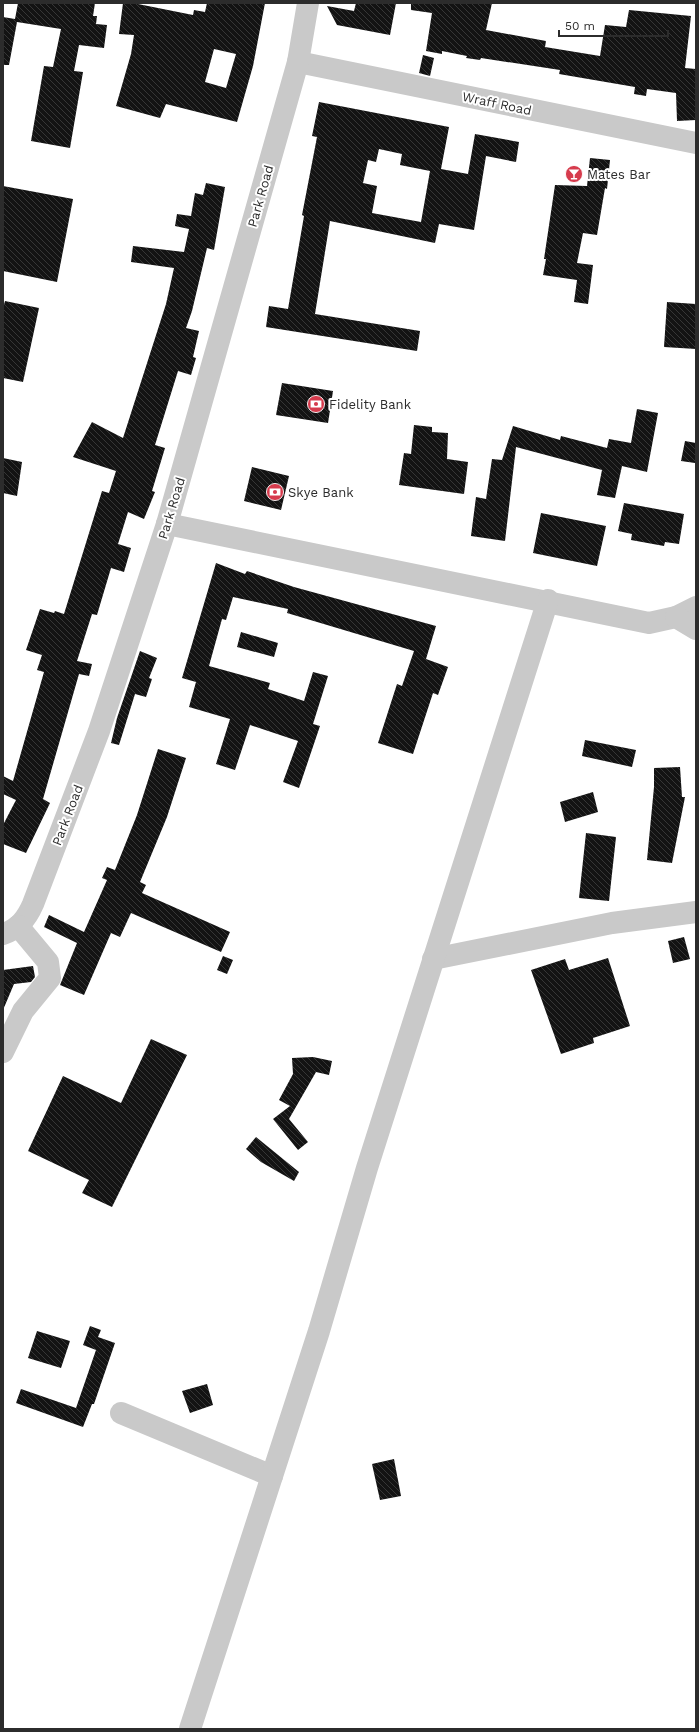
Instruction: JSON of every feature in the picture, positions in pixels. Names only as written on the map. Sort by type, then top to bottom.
[{"type":"street","name":"Park Road","points":[[11,930],[24,920],[34,904],[99,731],[166,524],[298,62],[308,3]]},
{"type":"street","name":"Wraff Road","points":[[298,62],[696,144]]},
{"type":"street","points":[[166,524],[548,600],[649,622],[676,618],[696,607]]},
{"type":"street","points":[[190,1729],[272,1476],[433,960],[548,600]]},
{"type":"street","points":[[676,618],[696,629]]},
{"type":"street","points":[[433,960],[612,923],[696,912]]},
{"type":"street","points":[[3,1052],[23,1011],[50,978],[48,962],[11,930]]},
{"type":"street","points":[[121,1413],[272,1476]]},
{"type":"building","points":[[18,3],[95,3],[93,16],[97,16],[96,24],[107,25],[104,48],[79,45],[74,71],[83,72],[70,148],[31,141],[44,66],[53,67],[61,29],[17,22],[9,65],[3,65],[3,17],[15,19]]},
{"type":"building","points":[[123,3],[133,3],[193,15],[194,10],[205,12],[207,3],[265,3],[253,66],[237,122],[166,104],[160,118],[116,106],[131,54],[134,35],[119,34]],"holes":[[[214,49],[236,54],[226,88],[205,82]]]},
{"type":"building","points":[[356,3],[396,3],[390,35],[337,25],[327,6],[354,11]]},
{"type":"building","points":[[411,3],[492,3],[486,30],[546,41],[545,47],[600,56],[605,25],[626,27],[629,10],[691,16],[685,68],[696,69],[696,120],[677,121],[676,93],[647,89],[646,96],[634,94],[635,87],[559,74],[560,70],[481,58],[480,60],[466,58],[467,56],[442,51],[442,54],[426,51],[432,13],[411,10]]},
{"type":"building","points":[[423,55],[434,58],[430,76],[419,73]]},
{"type":"building","points":[[319,102],[449,127],[441,169],[468,174],[475,134],[519,142],[516,162],[486,156],[474,230],[439,224],[435,243],[330,221],[315,314],[420,331],[417,351],[266,327],[269,306],[288,309],[304,216],[302,215],[317,137],[312,136]],"holes":[[[379,149],[402,154],[400,165],[430,171],[421,222],[372,213],[377,186],[363,183],[368,160],[376,162]]]},
{"type":"building","points":[[590,158],[610,160],[607,189],[605,188],[597,235],[583,233],[577,263],[593,265],[588,304],[574,302],[577,280],[543,275],[555,185],[587,186]]},
{"type":"building","points":[[206,183],[225,187],[214,250],[207,248],[192,311],[186,328],[199,331],[193,357],[196,358],[191,375],[178,371],[155,445],[165,448],[152,491],[155,492],[144,519],[128,512],[118,544],[131,548],[124,572],[111,568],[97,615],[92,614],[77,661],[92,664],[89,676],[79,674],[43,799],[50,803],[26,853],[3,844],[3,825],[16,800],[3,794],[3,776],[13,781],[44,672],[37,670],[42,655],[26,650],[40,609],[64,614],[102,491],[109,493],[116,471],[73,457],[92,422],[123,438],[166,304],[174,268],[131,262],[133,246],[184,252],[189,229],[175,226],[177,214],[191,216],[195,193],[203,195]]},
{"type":"building","points":[[3,186],[73,199],[57,282],[3,271]]},
{"type":"building","points":[[5,301],[39,308],[23,382],[3,378],[3,308]]},
{"type":"building","points":[[667,302],[696,304],[696,349],[664,347]]},
{"type":"building","points":[[282,383],[333,391],[328,423],[276,415]]},
{"type":"building","points":[[637,409],[658,413],[647,472],[622,466],[615,498],[597,495],[602,470],[516,447],[505,541],[471,536],[476,497],[486,499],[492,459],[502,460],[513,426],[560,440],[561,436],[607,448],[609,439],[631,443]]},
{"type":"building","points":[[414,425],[432,427],[432,432],[448,433],[447,459],[468,462],[464,494],[399,485],[404,453],[411,454]]},
{"type":"building","points":[[685,441],[696,443],[695,463],[681,461]]},
{"type":"building","points":[[3,458],[22,462],[17,496],[3,493]]},
{"type":"building","points":[[252,467],[289,476],[281,510],[244,501]]},
{"type":"building","points":[[624,503],[684,514],[679,544],[665,542],[664,546],[631,540],[632,534],[618,531]]},
{"type":"building","points":[[541,513],[606,526],[597,566],[533,553]]},
{"type":"building","points":[[216,563],[245,574],[247,571],[294,587],[436,626],[426,659],[448,667],[438,695],[433,693],[413,754],[378,743],[397,684],[402,686],[414,651],[287,613],[288,609],[233,597],[226,620],[222,619],[209,666],[270,683],[268,689],[304,701],[313,672],[328,676],[313,724],[320,726],[299,788],[283,782],[298,741],[250,725],[235,770],[216,764],[230,719],[189,707],[196,682],[182,678]]},
{"type":"building","points":[[241,632],[278,643],[274,657],[237,647]]},
{"type":"building","points":[[140,651],[157,658],[149,678],[152,679],[146,697],[135,694],[119,745],[111,743],[117,718]]},
{"type":"building","points":[[585,740],[636,750],[632,767],[582,756]]},
{"type":"building","points":[[158,749],[186,758],[167,817],[140,882],[146,885],[142,893],[230,932],[221,952],[131,913],[120,937],[111,933],[84,995],[60,985],[77,943],[44,927],[49,915],[84,932],[107,880],[102,878],[107,867],[115,870],[137,815]]},
{"type":"building","points":[[680,767],[682,797],[685,797],[672,863],[647,860],[654,787],[654,768]]},
{"type":"building","points":[[593,792],[598,812],[565,822],[560,802]]},
{"type":"building","points":[[586,833],[616,837],[609,901],[579,898]]},
{"type":"building","points":[[684,937],[690,959],[673,963],[668,941]]},
{"type":"building","points":[[223,956],[233,960],[227,974],[217,970]]},
{"type":"building","points":[[608,958],[630,1026],[593,1038],[594,1043],[561,1054],[531,970],[565,959],[569,970]]},
{"type":"building","points":[[33,966],[35,977],[31,982],[14,984],[3,1010],[3,970]]},
{"type":"building","points":[[151,1039],[187,1055],[112,1207],[82,1193],[89,1180],[28,1151],[63,1076],[121,1103]]},
{"type":"building","points":[[313,1057],[332,1061],[329,1075],[316,1072],[289,1119],[308,1142],[298,1150],[273,1119],[290,1106],[279,1100],[293,1074],[292,1058]]},
{"type":"building","points":[[256,1137],[299,1172],[294,1181],[261,1162],[246,1149]]},
{"type":"building","points":[[90,1326],[101,1330],[98,1337],[115,1343],[94,1404],[92,1404],[83,1427],[16,1403],[21,1389],[76,1408],[96,1350],[83,1345]]},
{"type":"building","points":[[37,1331],[70,1341],[61,1368],[28,1358]]},
{"type":"building","points":[[207,1384],[213,1405],[190,1413],[182,1391]]},
{"type":"building","points":[[394,1459],[401,1496],[380,1500],[372,1464]]},
{"type":"place","name":"Mates Bar","points":[[574,174]]},
{"type":"place","name":"Fidelity Bank","points":[[316,404]]},
{"type":"place","name":"Skye Bank","points":[[275,492]]}]
